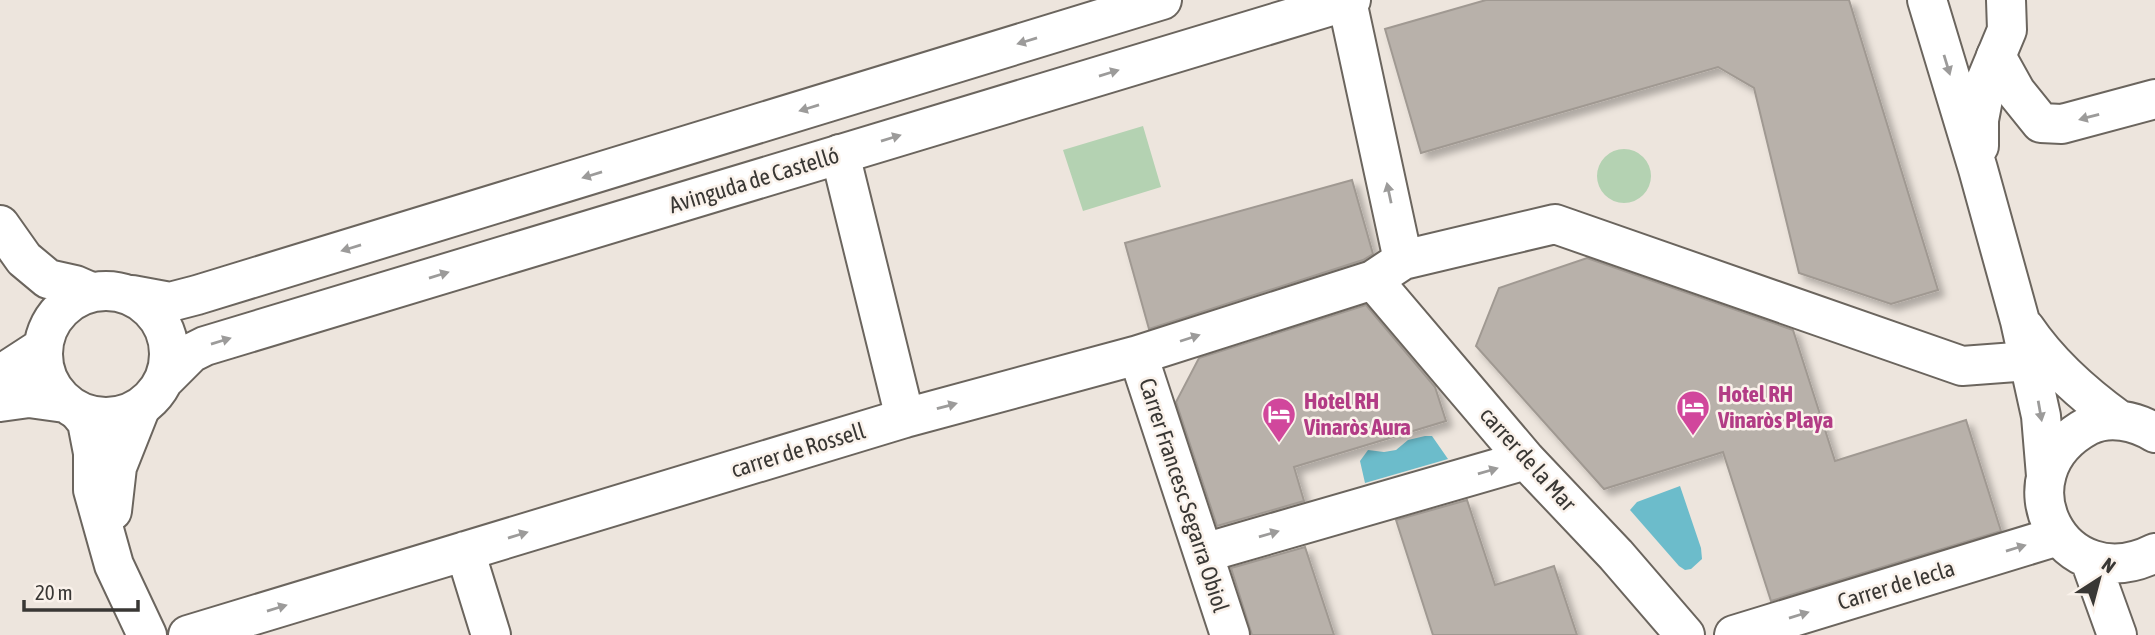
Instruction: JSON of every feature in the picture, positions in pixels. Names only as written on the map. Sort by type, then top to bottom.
[{"type":"street","points":[[0,375],[43,344],[48,328],[61,309],[71,300],[91,292],[116,291],[170,302],[197,295],[1162,0]]},
{"type":"street","points":[[1927,0],[2020,321],[2041,416],[2046,476],[2044,496],[2048,517],[2058,536],[2072,550],[2090,560],[2112,564],[2134,562],[2155,555]]},
{"type":"street","points":[[1978,169],[1979,120],[1987,78],[2007,30],[2006,0]]},
{"type":"street","name":"Avinguda de Castelló","points":[[166,378],[191,353],[205,346],[1349,1]]},
{"type":"street","name":"carrer de la Mar","points":[[1349,1],[1388,270],[1526,460],[1616,555],[1685,635]]},
{"type":"street","points":[[1996,56],[2016,92],[2042,123],[2063,124],[2155,99]]},
{"type":"street","points":[[840,154],[905,418]]},
{"type":"street","name":"carrer de Rossell","points":[[188,635],[905,418],[1138,355],[1388,270],[1555,223],[1962,366],[2028,361]]},
{"type":"street","points":[[0,226],[24,259],[48,279],[91,292]]},
{"type":"street","points":[[24,259],[43,327],[43,363],[55,391],[87,422],[93,453],[93,490],[114,565],[147,635]]},
{"type":"street","points":[[0,402],[29,398],[71,407],[98,418],[119,417],[140,409],[150,401],[166,378],[171,352],[164,327],[151,309],[132,295]]},
{"type":"street","points":[[2020,321],[2040,350],[2067,378],[2119,420]]},
{"type":"street","name":"Carrer Francesc Segarra Obiol","points":[[1138,355],[1230,635]]},
{"type":"street","points":[[114,565],[112,511],[117,467],[140,409]]},
{"type":"street","points":[[2046,476],[2055,453],[2072,435],[2094,423],[2119,420],[2143,425],[2155,433]]},
{"type":"street","points":[[1204,553],[1526,460]]},
{"type":"street","name":"Carrer de Iecla","points":[[1734,635],[2058,536]]},
{"type":"street","points":[[465,551],[491,635]]},
{"type":"street","points":[[2090,560],[2117,635]]},
{"type":"green space","points":[[1143,126],[1161,187],[1083,211],[1063,150]]},
{"type":"green space","points":[[1624,149],[1643,157],[1651,176],[1643,195],[1624,203],[1605,195],[1597,176],[1605,157]]},
{"type":"water","points":[[1432,436],[1448,459],[1365,483],[1360,461],[1368,450],[1396,450],[1408,440]]},
{"type":"water","points":[[1680,486],[1701,548],[1702,559],[1691,569],[1685,570],[1630,510],[1637,502]]},
{"type":"building","points":[[1486,0],[1849,0],[1938,290],[1891,304],[1799,273],[1754,88],[1718,67],[1421,153],[1385,29]]},
{"type":"building","points":[[1352,180],[1373,254],[1363,260],[1149,329],[1125,243]]},
{"type":"building","name":"Hotel RH Vinaròs Playa","points":[[1587,258],[1793,330],[1835,461],[1966,420],[2001,531],[1771,601],[1723,452],[1604,489],[1476,346],[1499,288]]},
{"type":"building","name":"Hotel RH Vinaròs Aura","points":[[1366,305],[1435,387],[1446,421],[1294,467],[1304,501],[1217,526],[1176,402],[1199,358]]},
{"type":"building","points":[[1467,500],[1495,585],[1554,566],[1577,635],[1433,635],[1396,520]]},
{"type":"building","points":[[1305,547],[1334,635],[1252,635],[1231,568]]},
{"type":"place","name":"Hotel RH Vinaròs Playa","points":[[1693,437]]},
{"type":"place","name":"Hotel RH Vinaròs Aura","points":[[1279,444]]}]
